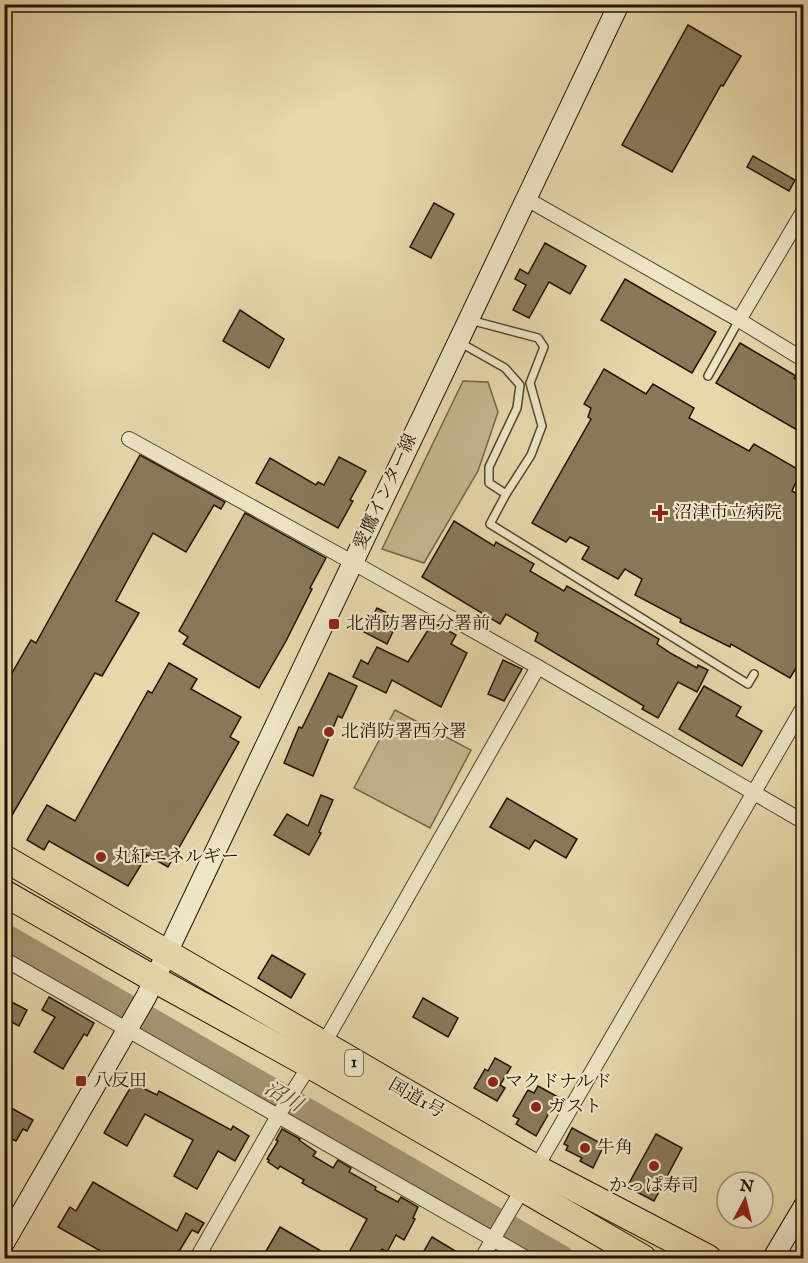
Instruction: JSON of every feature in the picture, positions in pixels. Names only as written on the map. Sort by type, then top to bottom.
[{"type":"highway","name":"国道1号","points":[[4,858],[166,953],[311,1064],[517,1199],[643,1258]]},
{"type":"highway","name":"国道1号","points":[[4,893],[150,988],[536,1168],[708,1258]]},
{"type":"main road","name":"愛鷹インター線","points":[[4,1243],[150,988],[619,4]]},
{"type":"main road","points":[[773,1258],[804,1206]]},
{"type":"street","points":[[525,198],[739,320],[804,360]]},
{"type":"street","points":[[739,320],[804,210]]},
{"type":"street","points":[[129,439],[538,667],[804,822]]},
{"type":"street","points":[[197,1258],[538,667]]},
{"type":"street","points":[[536,1168],[804,706]]},
{"type":"street","points":[[4,959],[281,1112],[526,1258]]},
{"type":"street","points":[[482,1258],[517,1199]]},
{"type":"lane","points":[[468,319],[538,338],[544,347],[530,383],[542,426],[531,455],[490,524],[748,684],[754,674]]},
{"type":"lane","points":[[708,376],[739,320]]},
{"type":"lane","points":[[457,341],[505,368],[520,385],[517,408],[489,466],[489,483],[506,494]]},
{"type":"shaded area","points":[[463,381],[488,382],[498,412],[478,471],[424,563],[382,549]]},
{"type":"shaded area","points":[[395,710],[471,750],[430,828],[354,788]]},
{"type":"building","points":[[688,25],[741,56],[723,86],[721,85],[672,172],[622,145]]},
{"type":"building","points":[[753,156],[795,180],[789,191],[747,167]]},
{"type":"building","points":[[434,203],[454,214],[431,258],[410,247]]},
{"type":"building","points":[[545,243],[586,266],[570,294],[549,282],[529,318],[513,310],[526,285],[515,279],[520,269],[528,274]]},
{"type":"building","points":[[625,279],[716,332],[692,373],[601,320]]},
{"type":"building","points":[[240,310],[284,339],[269,368],[223,341]]},
{"type":"building","points":[[740,343],[796,376],[794,378],[804,384],[804,434],[716,383]]},
{"type":"building","points":[[604,369],[646,394],[653,384],[694,408],[689,418],[749,451],[754,444],[801,471],[792,491],[804,498],[804,655],[790,678],[731,644],[730,647],[680,622],[681,619],[635,595],[642,579],[625,569],[618,579],[582,559],[589,547],[570,537],[566,542],[532,523],[591,419],[588,417],[591,408],[584,404]]},
{"type":"building","points":[[140,455],[225,502],[221,509],[214,505],[186,552],[153,533],[116,601],[139,613],[102,676],[95,673],[4,829],[4,687],[31,640],[36,643]]},
{"type":"building","points":[[339,457],[366,471],[338,528],[256,483],[270,458],[316,485],[318,482],[324,485]]},
{"type":"building","points":[[245,513],[326,558],[286,641],[259,688],[183,644],[188,637],[179,631]]},
{"type":"building","points":[[454,521],[494,546],[496,542],[534,564],[530,571],[564,591],[567,586],[659,639],[657,644],[672,654],[697,668],[698,665],[708,670],[697,692],[678,682],[658,718],[642,709],[644,706],[535,641],[538,633],[506,614],[500,624],[422,577]]},
{"type":"building","points":[[377,608],[399,619],[387,644],[364,632]]},
{"type":"building","points":[[433,622],[456,635],[451,644],[467,653],[441,707],[392,680],[386,693],[353,677],[361,660],[368,664],[377,647],[408,662]]},
{"type":"building","points":[[503,660],[522,669],[504,701],[488,694]]},
{"type":"building","points":[[169,663],[197,679],[191,689],[241,717],[230,737],[239,742],[168,867],[147,855],[128,886],[49,841],[44,850],[27,840],[47,805],[75,821],[148,691],[152,693]]},
{"type":"building","points":[[329,673],[357,686],[342,718],[338,716],[313,776],[284,763],[299,727],[302,728]]},
{"type":"building","points":[[704,686],[741,707],[736,716],[762,731],[742,766],[679,729]]},
{"type":"building","points":[[321,795],[333,800],[319,832],[321,833],[309,855],[274,835],[287,814],[308,826]]},
{"type":"building","points":[[507,798],[577,839],[566,858],[535,840],[529,849],[490,827]]},
{"type":"building","points":[[272,955],[305,974],[291,998],[258,978]]},
{"type":"building","points":[[49,997],[94,1023],[87,1036],[84,1034],[63,1069],[34,1052],[55,1017],[42,1010]]},
{"type":"building","points":[[4,998],[27,1010],[19,1026],[4,1018]]},
{"type":"building","points":[[423,998],[458,1018],[448,1037],[413,1017]]},
{"type":"building","points":[[495,1058],[511,1067],[500,1085],[505,1088],[497,1101],[474,1088],[485,1069],[488,1071]]},
{"type":"building","points":[[133,1083],[157,1095],[159,1091],[231,1130],[233,1126],[249,1136],[235,1161],[218,1151],[197,1189],[174,1176],[193,1140],[145,1114],[127,1146],[104,1133]]},
{"type":"building","name":"ガスト","points":[[538,1086],[558,1097],[536,1136],[516,1124],[519,1119],[513,1116],[528,1090],[534,1093]]},
{"type":"building","points":[[4,1104],[33,1120],[27,1131],[23,1129],[16,1141],[4,1135]]},
{"type":"building","name":"牛角","points":[[572,1128],[604,1145],[593,1168],[580,1161],[582,1158],[566,1150],[568,1146],[564,1144]]},
{"type":"building","points":[[282,1129],[300,1139],[316,1152],[313,1156],[333,1168],[338,1160],[351,1168],[349,1172],[376,1187],[375,1190],[398,1202],[401,1197],[418,1207],[413,1218],[415,1219],[404,1240],[396,1235],[387,1252],[382,1249],[377,1258],[346,1258],[367,1219],[302,1183],[304,1180],[280,1166],[278,1169],[268,1162],[267,1159]]},
{"type":"building","points":[[656,1134],[682,1148],[654,1201],[627,1187]]},
{"type":"building","points":[[93,1182],[177,1231],[186,1213],[204,1223],[198,1233],[192,1230],[175,1258],[113,1258],[58,1227],[70,1207],[76,1211]]},
{"type":"building","points":[[280,1227],[333,1258],[262,1258]]},
{"type":"building","points":[[432,1237],[467,1258],[437,1258],[424,1251]]},
{"type":"waterway","name":"沼川","points":[[4,936],[561,1258]]},
{"type":"place","name":"沼津市立病院","points":[[660,513]]},
{"type":"place","name":"北消防署西分署前","points":[[334,624]]},
{"type":"place","name":"北消防署西分署","points":[[329,732]]},
{"type":"place","name":"丸紅エネルギー","points":[[101,857]]},
{"type":"place","name":"八反田","points":[[81,1081]]},
{"type":"place","name":"マクドナルド","points":[[493,1082]]},
{"type":"place","name":"ガスト","points":[[536,1107]]},
{"type":"place","name":"牛角","points":[[585,1148]]},
{"type":"place","name":"かっぱ寿司","points":[[654,1166]]}]
